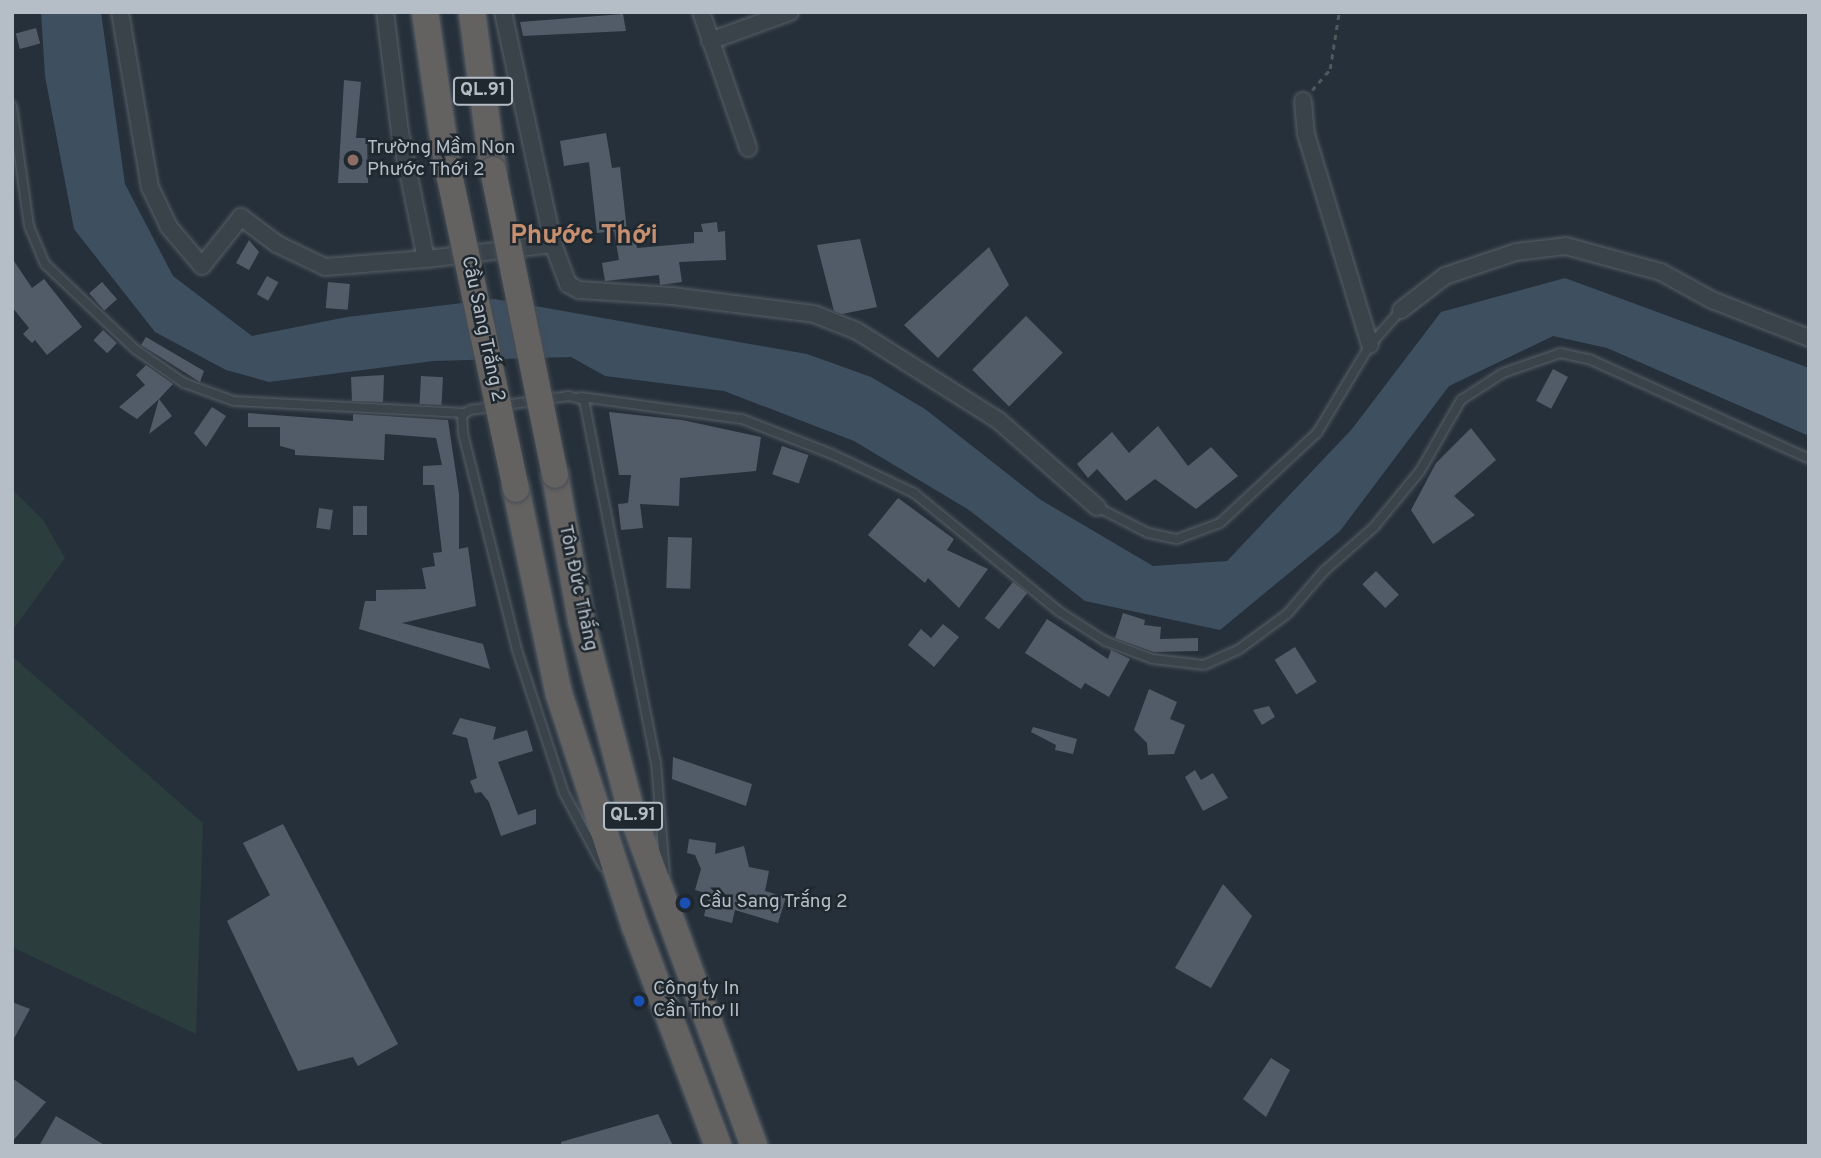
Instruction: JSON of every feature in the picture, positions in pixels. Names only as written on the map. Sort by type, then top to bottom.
[{"type":"highway","name":"Cầu Sang Trắng 2","points":[[425,12],[449,169],[516,489]]},
{"type":"highway","name":"Tôn Đức Thắng","points":[[472,12],[493,170],[584,633],[632,814],[754,1146]]},
{"type":"highway","name":"Tôn Đức Thắng","points":[[516,489],[559,694],[635,926],[718,1146]]},
{"type":"street","points":[[120,12],[150,187],[169,227],[202,265],[241,217],[277,244],[325,267],[426,259],[554,244]]},
{"type":"street","points":[[385,12],[400,132],[426,259]]},
{"type":"street","points":[[503,12],[562,276],[579,290],[672,296],[814,314],[858,331],[998,420],[1050,461],[1097,507]]},
{"type":"street","points":[[701,12],[748,148]]},
{"type":"street","points":[[710,41],[790,12]]},
{"type":"street","points":[[1303,101],[1306,134],[1370,345]]},
{"type":"street","points":[[1401,310],[1445,276],[1516,252],[1566,246],[1661,272],[1712,300],[1809,338]]},
{"type":"lane","points":[[12,106],[29,226],[45,264],[135,349],[184,383],[234,401],[464,413],[581,397],[742,419],[832,454],[914,493],[1060,612],[1105,640],[1153,659],[1204,666],[1238,650],[1287,614],[1324,571],[1374,527],[1420,471],[1461,400],[1503,373],[1560,353],[1601,364],[1809,459]]},
{"type":"lane","points":[[1097,507],[1148,533],[1177,539],[1220,523],[1317,433],[1370,345],[1401,310]]},
{"type":"lane","points":[[581,397],[590,424],[602,508],[656,762],[668,915]]},
{"type":"lane","points":[[464,413],[463,433],[495,576],[564,793],[635,926]]},
{"type":"path","points":[[1303,101],[1330,69],[1339,12]]},
{"type":"green space","points":[[12,489],[43,520],[65,558],[12,631]]},
{"type":"green space","points":[[12,656],[203,823],[196,1034],[12,947]]},
{"type":"water","points":[[41,12],[101,12],[125,184],[173,276],[252,336],[347,317],[495,299],[807,354],[871,377],[925,409],[1041,500],[1153,566],[1227,561],[1352,429],[1441,312],[1565,278],[1809,368],[1809,436],[1607,348],[1553,336],[1449,386],[1340,531],[1220,630],[1085,601],[969,510],[854,441],[724,391],[605,376],[571,357],[433,361],[269,382],[226,370],[155,332],[74,229],[45,76]]},
{"type":"building","points":[[623,14],[626,31],[523,36],[520,22]]},
{"type":"building","points":[[36,28],[40,43],[20,49],[16,33]]},
{"type":"building","points":[[344,80],[361,82],[356,138],[367,138],[368,183],[338,183]]},
{"type":"building","points":[[606,133],[612,168],[620,167],[627,231],[634,230],[637,248],[694,243],[694,232],[703,232],[701,224],[717,222],[718,232],[725,231],[726,260],[679,262],[682,282],[660,285],[659,275],[605,281],[602,263],[619,260],[614,231],[597,233],[589,162],[564,166],[560,141]]},
{"type":"building","points":[[860,239],[877,307],[842,314],[834,311],[817,245]]},
{"type":"building","points":[[249,240],[259,252],[249,270],[236,263]]},
{"type":"building","points":[[989,247],[1009,285],[938,358],[904,325]]},
{"type":"building","points":[[12,258],[32,288],[44,279],[82,327],[47,355],[35,340],[32,343],[23,334],[29,328],[12,307]]},
{"type":"building","points":[[267,276],[278,282],[268,301],[257,294]]},
{"type":"building","points":[[102,282],[117,299],[104,311],[89,293]]},
{"type":"building","points":[[328,282],[350,284],[348,310],[326,308]]},
{"type":"building","points":[[1026,316],[1063,353],[1009,407],[972,370]]},
{"type":"building","points":[[103,330],[117,343],[107,353],[93,340]]},
{"type":"building","points":[[146,337],[204,371],[200,382],[141,345]]},
{"type":"building","points":[[146,365],[173,384],[137,419],[119,407],[145,385],[136,375]]},
{"type":"building","points":[[1553,369],[1568,377],[1551,409],[1536,401]]},
{"type":"building","points":[[384,375],[383,402],[352,401],[351,377]]},
{"type":"building","points":[[421,376],[443,377],[442,405],[420,404]]},
{"type":"building","points":[[159,399],[172,416],[149,434]]},
{"type":"building","points":[[212,407],[226,416],[206,447],[194,433]]},
{"type":"building","points":[[609,412],[682,420],[761,437],[756,471],[680,478],[679,506],[640,504],[643,528],[621,530],[618,504],[628,503],[631,475],[619,475]]},
{"type":"building","points":[[248,413],[353,421],[353,414],[448,420],[459,494],[459,549],[468,547],[476,606],[402,623],[483,644],[490,669],[359,629],[365,601],[376,601],[376,590],[426,589],[422,568],[435,566],[433,553],[442,552],[434,485],[423,485],[423,466],[442,465],[436,438],[385,434],[384,460],[295,455],[295,450],[280,446],[280,427],[248,427]]},
{"type":"building","points":[[1158,426],[1188,466],[1211,447],[1238,476],[1196,509],[1155,479],[1126,501],[1097,469],[1088,478],[1077,464],[1112,432],[1129,453]]},
{"type":"building","points":[[1471,428],[1496,460],[1454,496],[1475,515],[1433,544],[1411,510],[1436,463]]},
{"type":"building","points":[[782,446],[808,455],[799,483],[772,474]]},
{"type":"building","points":[[898,498],[954,539],[947,550],[988,569],[959,608],[928,578],[925,583],[868,535]]},
{"type":"building","points":[[353,506],[367,506],[367,535],[353,535]]},
{"type":"building","points":[[319,508],[333,510],[330,530],[316,528]]},
{"type":"building","points":[[668,537],[692,538],[690,589],[666,588]]},
{"type":"building","points":[[1376,571],[1399,595],[1385,608],[1362,584]]},
{"type":"building","points":[[1013,582],[1027,593],[999,629],[985,618]]},
{"type":"building","points":[[1123,613],[1145,620],[1144,625],[1161,627],[1160,639],[1198,638],[1198,651],[1154,652],[1115,638]]},
{"type":"building","points":[[1047,619],[1108,659],[1111,650],[1130,659],[1109,697],[1085,683],[1081,689],[1025,653]]},
{"type":"building","points":[[943,624],[959,637],[934,667],[908,645],[921,629],[931,638]]},
{"type":"building","points":[[1295,647],[1317,682],[1296,694],[1275,660]]},
{"type":"building","points":[[1149,689],[1177,702],[1170,719],[1185,725],[1174,754],[1148,755],[1147,743],[1134,730]]},
{"type":"building","points":[[1269,706],[1275,717],[1262,725],[1253,710]]},
{"type":"building","points":[[460,718],[496,727],[493,740],[527,730],[533,751],[498,762],[518,815],[536,809],[536,824],[501,836],[489,802],[481,792],[475,793],[470,781],[477,778],[467,738],[452,734]]},
{"type":"building","points":[[1033,727],[1077,739],[1073,754],[1055,750],[1056,745],[1031,732]]},
{"type":"building","points":[[673,757],[752,784],[746,806],[672,779]]},
{"type":"building","points":[[1195,770],[1201,780],[1213,773],[1228,798],[1203,811],[1185,777]]},
{"type":"building","points":[[283,824],[398,1044],[358,1066],[353,1057],[298,1071],[227,921],[270,895],[243,843]]},
{"type":"building","points":[[689,839],[716,843],[715,854],[744,846],[749,867],[769,871],[765,891],[786,897],[778,923],[735,910],[732,923],[704,916],[709,894],[695,890],[701,869],[695,855],[687,853]]},
{"type":"building","points":[[1223,884],[1252,916],[1211,988],[1175,968]]},
{"type":"building","points":[[12,1002],[30,1009],[12,1042]]},
{"type":"building","points":[[1271,1058],[1290,1070],[1266,1117],[1243,1099]]},
{"type":"building","points":[[12,1078],[46,1102],[12,1142]]},
{"type":"building","points":[[658,1114],[673,1146],[561,1146],[561,1142]]},
{"type":"building","points":[[56,1116],[106,1146],[39,1146]]},
{"type":"place","name":"Trường Mầm Non Phước Thới 2","points":[[353,160]]},
{"type":"place","name":"Cầu Sang Trắng 2","points":[[685,903]]},
{"type":"place","name":"Công ty In Cần Thơ II","points":[[639,1001]]},
{"type":"district","name":"Phước Thới","points":[[584,237]]}]
